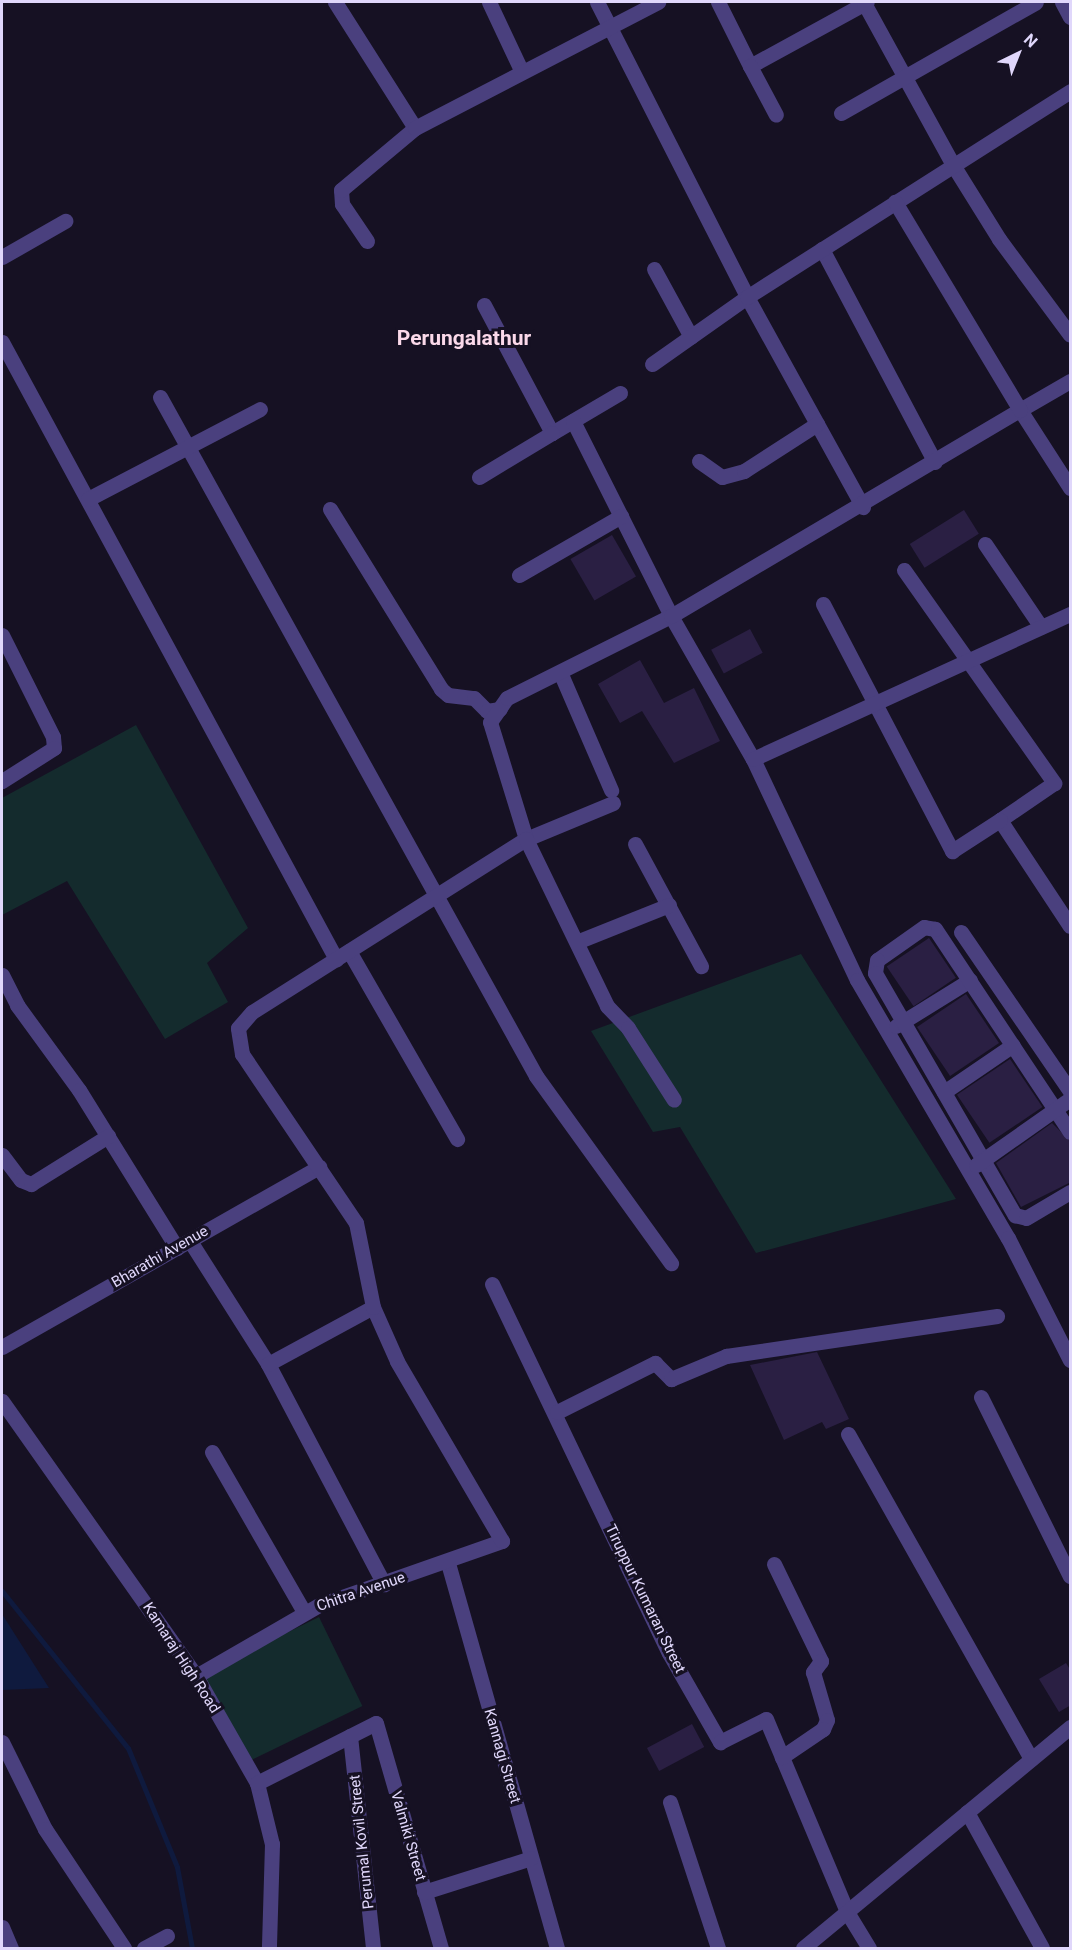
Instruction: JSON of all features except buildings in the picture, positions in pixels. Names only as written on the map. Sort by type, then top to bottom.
[{"type":"street","points":[[335,2],[415,128]]},
{"type":"street","points":[[489,2],[522,72]]},
{"type":"street","points":[[597,2],[747,297],[863,507]]},
{"type":"street","points":[[367,241],[342,204],[341,190],[415,128],[658,2]]},
{"type":"street","points":[[718,2],[776,115]]},
{"type":"street","points":[[750,66],[866,2],[953,165],[999,239],[1071,335]]},
{"type":"street","points":[[841,113],[1036,2]]},
{"type":"street","points":[[1062,2],[1071,17]]},
{"type":"street","points":[[652,364],[747,297],[1071,91]]},
{"type":"street","points":[[895,202],[1020,411],[1071,489]]},
{"type":"street","points":[[2,257],[65,220]]},
{"type":"street","points":[[822,249],[935,462]]},
{"type":"street","points":[[654,269],[691,337]]},
{"type":"street","points":[[484,305],[552,433]]},
{"type":"street","points":[[2,342],[336,959]]},
{"type":"street","points":[[674,1100],[628,1028],[607,1005],[579,941],[526,839],[490,722],[507,698],[672,616],[863,507],[1071,381]]},
{"type":"street","points":[[479,477],[620,393]]},
{"type":"street","points":[[160,397],[434,897],[536,1076],[671,1263]]},
{"type":"street","points":[[88,499],[189,449],[260,409]]},
{"type":"street","points":[[573,421],[672,616],[753,759],[857,980],[969,1170],[1071,1360]]},
{"type":"street","points":[[699,460],[722,477],[744,471],[817,424]]},
{"type":"street","points":[[330,509],[441,689],[448,695],[474,698],[487,711],[500,709]]},
{"type":"street","points":[[519,575],[621,516]]},
{"type":"street","points":[[985,544],[1041,627]]},
{"type":"street","points":[[823,604],[952,851],[1054,783],[904,570]]},
{"type":"street","points":[[753,759],[873,702],[1071,614]]},
{"type":"street","points":[[2,635],[54,737],[49,755],[2,781]]},
{"type":"street","points":[[268,1364],[373,1307],[356,1222],[242,1054],[238,1028],[252,1012],[526,839],[612,796],[560,672]]},
{"type":"street","points":[[1000,820],[1071,926]]},
{"type":"street","points":[[635,843],[701,966]]},
{"type":"street","points":[[579,941],[669,905]]},
{"type":"street","points":[[1071,1132],[935,929],[924,927],[875,965],[904,1023],[1018,1217],[1026,1218],[1071,1192]]},
{"type":"street","points":[[961,932],[1071,1091]]},
{"type":"street","points":[[349,951],[457,1139]]},
{"type":"street","points":[[2,975],[17,1005],[268,1364],[384,1584]]},
{"type":"street","points":[[887,1031],[904,1023],[970,980]]},
{"type":"street","points":[[944,1092],[1012,1045]]},
{"type":"street","points":[[969,1170],[1071,1100]]},
{"type":"street","points":[[2,1155],[21,1180],[31,1184],[108,1136]]},
{"type":"street","name":"Bharathi Avenue","points":[[2,1347],[319,1167]]},
{"type":"street","name":"Tiruppur Kumaran Street","points":[[492,1284],[556,1412],[669,1653],[720,1742],[766,1719],[847,1912],[869,1948]]},
{"type":"street","name":"Chitra Avenue","points":[[196,1676],[304,1612],[448,1563],[502,1541],[397,1361],[373,1307]]},
{"type":"street","points":[[556,1412],[655,1364],[671,1379],[726,1356],[997,1316]]},
{"type":"street","points":[[981,1397],[1071,1576]]},
{"type":"street","name":"Kamaraj High Road","points":[[2,1401],[196,1676],[257,1783],[272,1844],[269,1948]]},
{"type":"street","points":[[848,1434],[1031,1759]]},
{"type":"street","points":[[212,1452],[304,1612]]},
{"type":"street","name":"Kannagi Street","points":[[448,1563],[557,1948]]},
{"type":"street","points":[[774,1564],[821,1661],[813,1672],[827,1720],[823,1729],[782,1757]]},
{"type":"street","name":"Valmiki Street","points":[[350,1736],[376,1723],[441,1948]]},
{"type":"street","points":[[804,1948],[1071,1727]]},
{"type":"street","points":[[257,1783],[350,1736]]},
{"type":"street","name":"Perumal Kovil Street","points":[[350,1736],[373,1948]]},
{"type":"street","points":[[2,1742],[45,1829],[124,1948]]},
{"type":"street","points":[[670,1802],[718,1948]]},
{"type":"street","points":[[968,1812],[1042,1948]]},
{"type":"street","points":[[424,1892],[531,1858]]},
{"type":"street","points":[[2,1928],[11,1948]]},
{"type":"street","points":[[144,1948],[167,1936]]},
{"type":"green space","points":[[136,725],[248,928],[207,963],[228,1002],[165,1039],[67,881],[2,915],[2,798]]},
{"type":"green space","points":[[801,954],[956,1199],[756,1253],[680,1127],[653,1132],[591,1031]]},
{"type":"green space","points":[[319,1617],[362,1706],[244,1764],[200,1675]]},
{"type":"water","points":[[2,1614],[49,1688],[2,1690]]},
{"type":"waterway","points":[[2,1591],[128,1748],[177,1867],[192,1948]]},
{"type":"district","name":"Perungalathur","points":[[464,338]]}]
